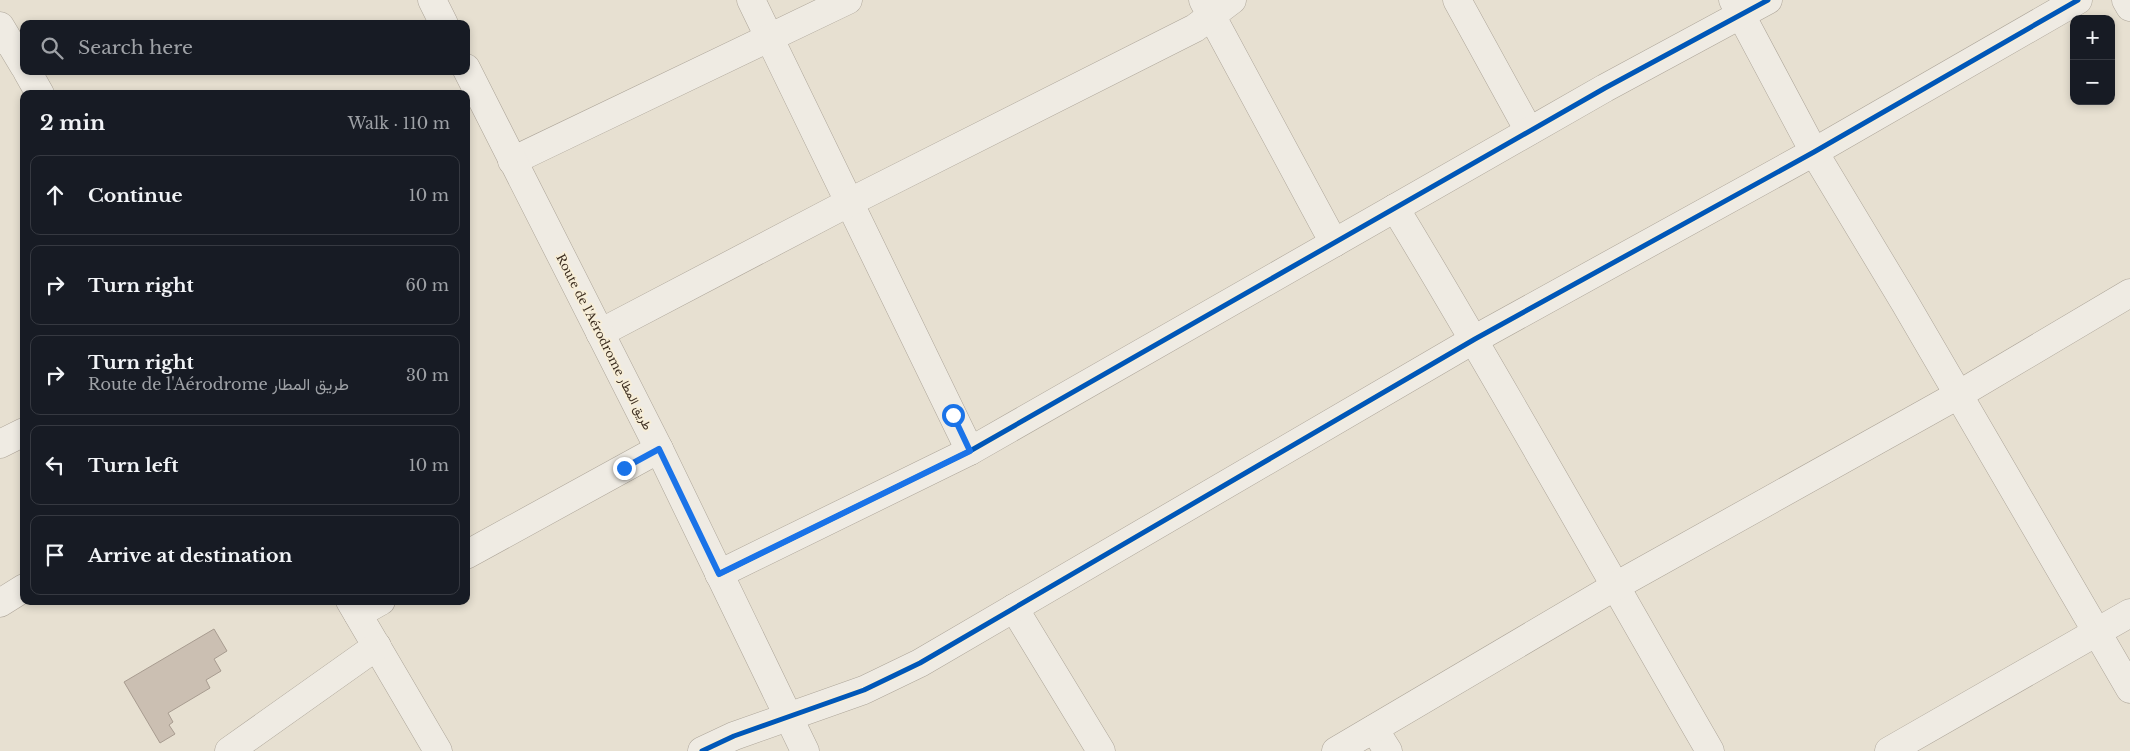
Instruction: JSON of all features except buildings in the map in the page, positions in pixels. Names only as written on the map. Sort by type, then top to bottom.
[{"type":"street","points":[[432,0],[442,20]]},
{"type":"street","points":[[751,0],[970,451]]},
{"type":"street","points":[[512,161],[848,0]]},
{"type":"street","points":[[1457,0],[1529,132]]},
{"type":"street","points":[[719,574],[970,451],[1529,132],[1737,7],[1768,0]]},
{"type":"street","points":[[702,751],[734,736],[864,690],[920,663],[1475,339],[1814,152],[2078,0]]},
{"type":"street","points":[[2126,0],[2130,7]]},
{"type":"street","points":[[600,333],[850,202],[1195,28],[1216,5],[1334,243]]},
{"type":"street","points":[[1737,7],[1814,152],[2130,689]]},
{"type":"street","points":[[0,26],[20,59]]},
{"type":"street","points":[[29,75],[38,90]]},
{"type":"street","name":"Route de l'Aérodrome طريق المطار","points":[[469,75],[659,449],[805,751]]},
{"type":"street","points":[[1396,208],[1475,339],[1614,587],[1710,751]]},
{"type":"street","points":[[1336,751],[1381,740],[1614,587],[1958,395],[2130,293]]},
{"type":"street","points":[[0,444],[20,434]]},
{"type":"street","points":[[470,552],[659,449]]},
{"type":"street","points":[[0,602],[20,590]]},
{"type":"street","points":[[363,605],[377,646],[438,751]]},
{"type":"street","points":[[1014,608],[1100,751]]},
{"type":"street","points":[[1889,751],[2130,613]]},
{"type":"street","points":[[229,751],[377,646]]},
{"type":"cycle path","points":[[719,574],[970,451],[1605,88],[1768,0]]},
{"type":"cycle path","points":[[702,751],[734,736],[864,690],[920,663],[1475,339],[1814,152],[2078,0]]},
{"type":"route","points":[[624,468],[659,449],[719,574],[970,451],[953,415]]}]
